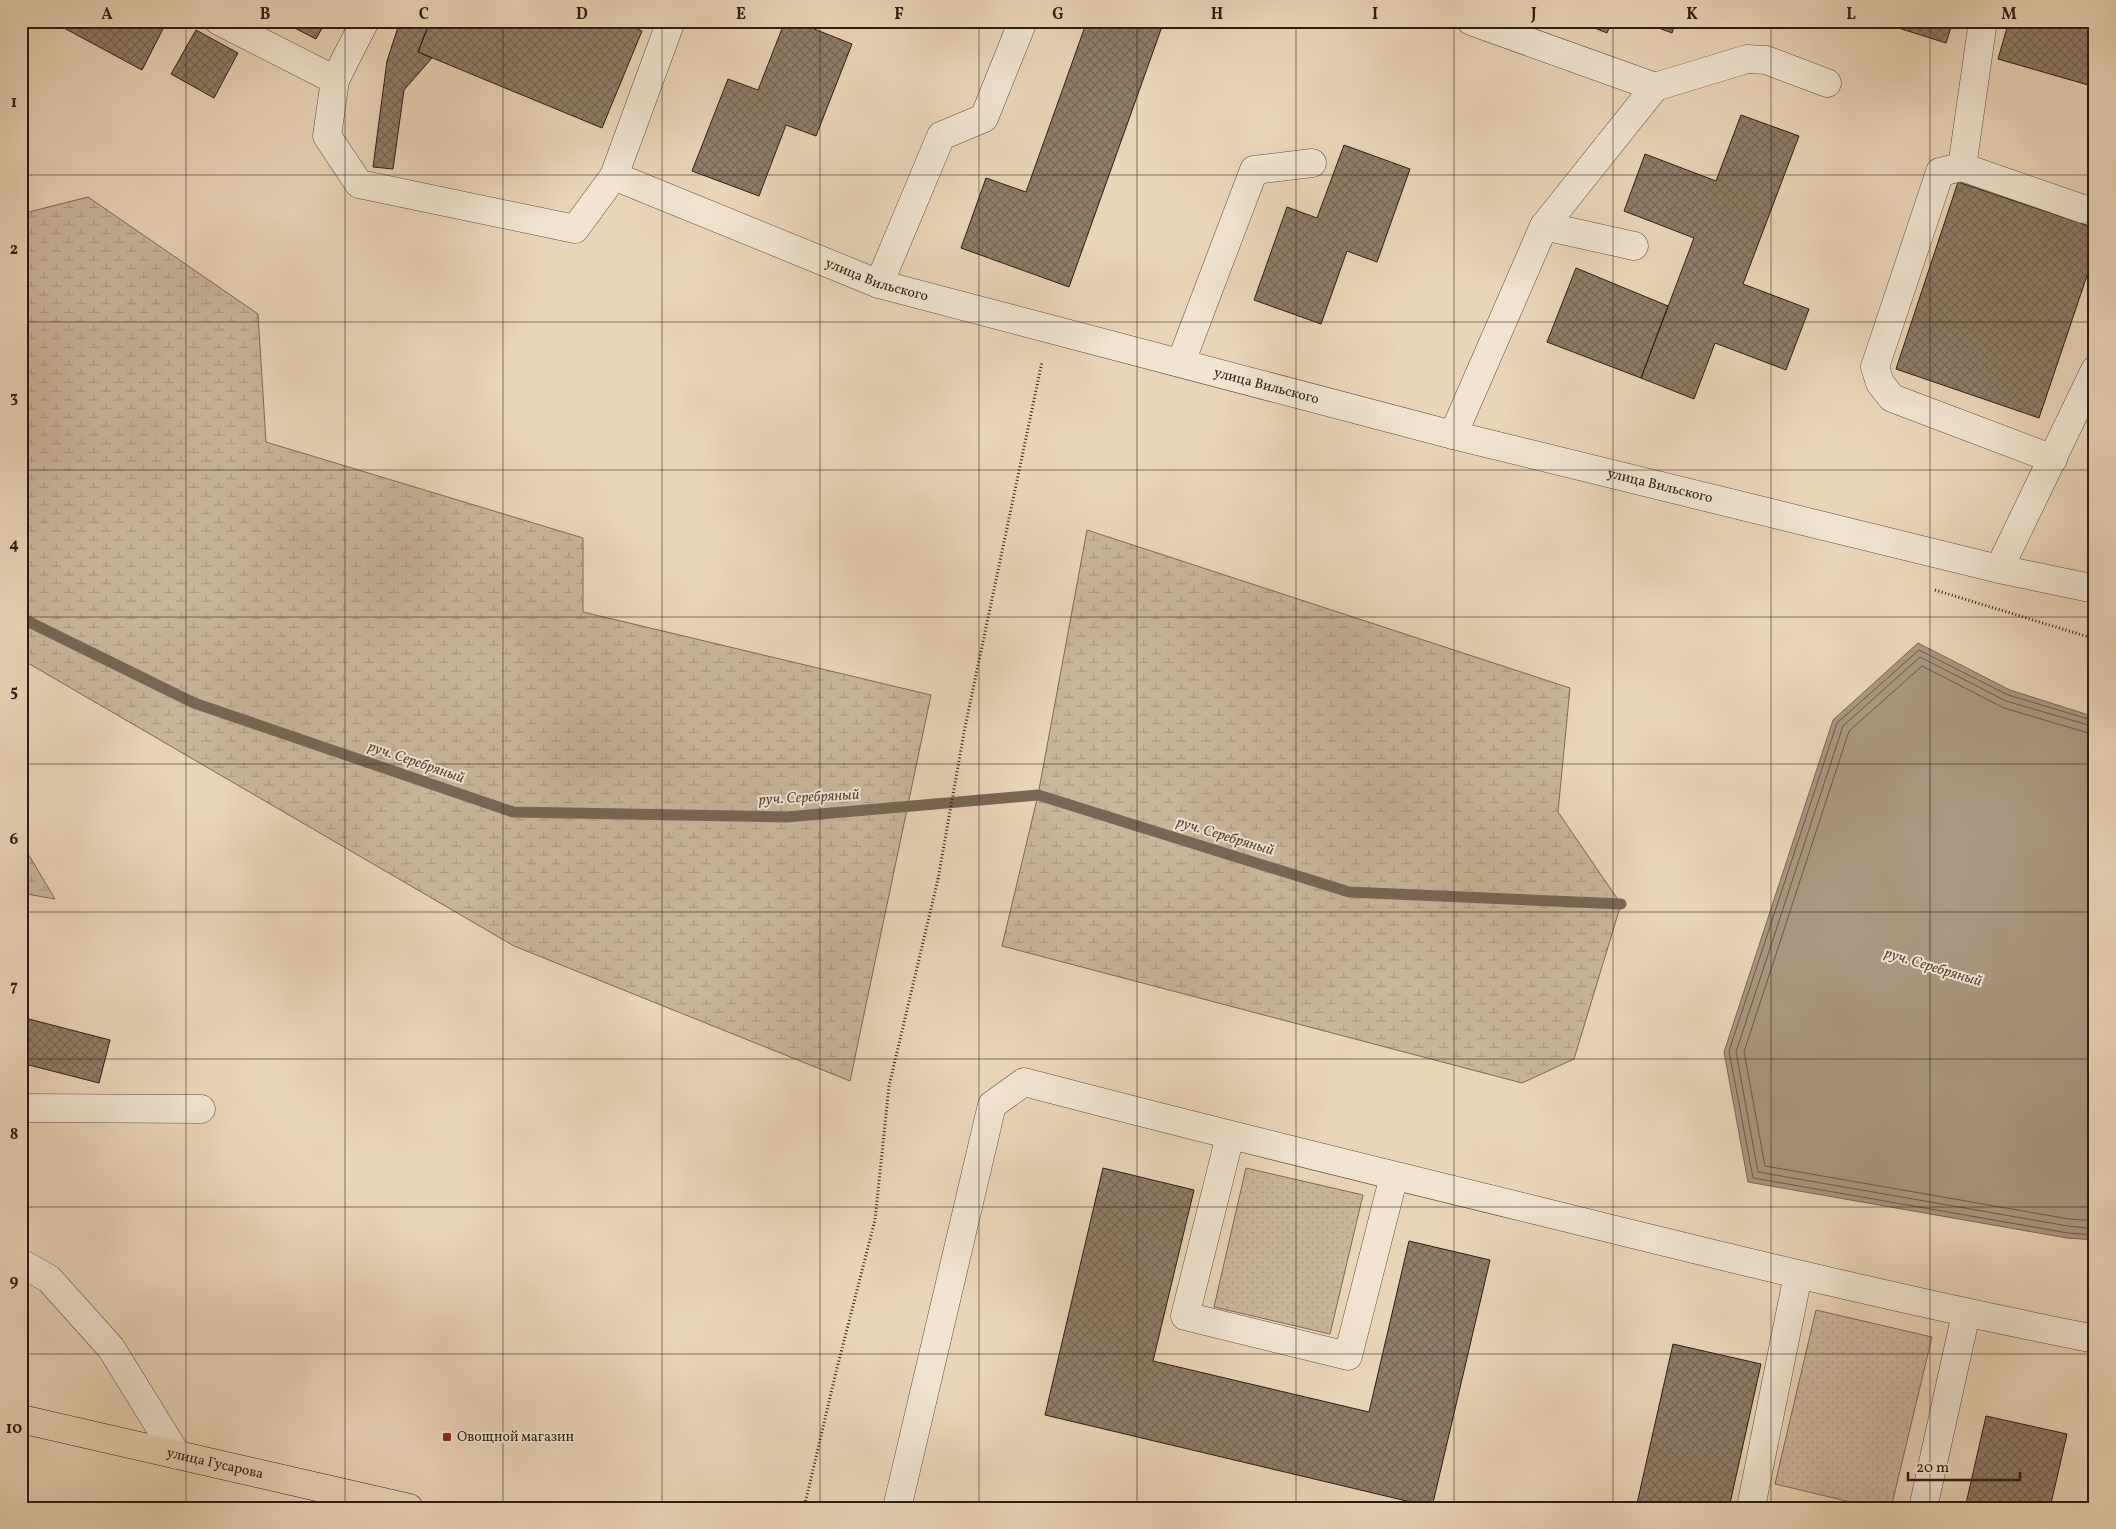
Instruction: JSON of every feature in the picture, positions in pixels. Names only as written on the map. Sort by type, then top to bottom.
[{"type":"main road","name":"улица Гусарова","points":[[21,1419],[408,1508]]},
{"type":"street","points":[[219,21],[335,80]]},
{"type":"street","points":[[365,21],[335,80],[326,136],[358,184],[575,229],[614,176],[671,21]]},
{"type":"street","points":[[879,284],[941,136],[984,118],[1023,21]]},
{"type":"street","points":[[1471,21],[1655,87]]},
{"type":"street","points":[[1962,167],[1983,21]]},
{"type":"street","points":[[1453,435],[1544,226],[1655,87],[1747,59],[1766,60],[1828,83]]},
{"type":"street","points":[[1181,362],[1254,170],[1312,163]]},
{"type":"street","points":[[2053,459],[1892,398],[1880,383],[1876,367],[1940,172],[1962,167],[2083,208]]},
{"type":"street","name":"улица Вильского","points":[[614,176],[879,284],[1453,435],[2000,569],[2095,589]]},
{"type":"street","points":[[1544,226],[1634,246]]},
{"type":"street","points":[[2000,569],[2095,370]]},
{"type":"street","points":[[897,1508],[992,1105],[1024,1082],[1230,1136],[1798,1275],[1966,1314],[2095,1339]]},
{"type":"street","points":[[21,1108],[201,1109]]},
{"type":"street","points":[[1230,1136],[1185,1316],[1348,1356],[1394,1176]]},
{"type":"street","points":[[21,1263],[49,1279],[111,1348],[177,1455]]},
{"type":"street","points":[[1755,1508],[1751,1507],[1798,1275]]},
{"type":"street","points":[[1923,1508],[1966,1314]]},
{"type":"path","points":[[804,1508],[875,1220],[890,1086],[938,879],[965,727],[1050,328]]},
{"type":"path","points":[[1928,588],[2095,638]]},
{"type":"green space","points":[[88,197],[258,314],[266,442],[583,538],[583,612],[931,695],[850,1081],[514,946],[21,659],[21,214]]},
{"type":"green space","points":[[1087,530],[1570,688],[1558,812],[1621,904],[1574,1059],[1522,1083],[1002,946],[1038,795]]},
{"type":"green space","points":[[21,842],[55,899],[21,893]]},
{"type":"green space","points":[[1246,1168],[1363,1195],[1330,1334],[1214,1307]]},
{"type":"green space","points":[[1816,1310],[1932,1337],[1891,1508],[1876,1508],[1775,1484]]},
{"type":"water","points":[[1918,643],[2010,690],[2095,717],[2095,1240],[2067,1238],[1748,1182],[1724,1052],[1833,720]]},
{"type":"building","points":[[51,21],[167,21],[142,70]]},
{"type":"building","points":[[281,21],[326,21],[316,39]]},
{"type":"building","points":[[400,21],[430,21],[418,52],[432,58],[404,90],[393,169],[373,167],[387,61]]},
{"type":"building","points":[[430,21],[618,21],[642,31],[602,128],[418,52]]},
{"type":"building","points":[[785,21],[794,21],[852,44],[816,136],[786,125],[759,196],[692,171],[728,79],[758,90]]},
{"type":"building","points":[[1087,21],[1164,21],[1069,287],[961,248],[986,178],[1026,192]]},
{"type":"building","points":[[1577,21],[1612,21],[1607,33]]},
{"type":"building","points":[[1640,21],[1676,21],[1672,33]]},
{"type":"building","points":[[1894,21],[1953,21],[1946,43],[1892,26]]},
{"type":"building","points":[[2009,21],[2095,21],[2095,87],[1998,59]]},
{"type":"building","points":[[196,30],[238,53],[214,98],[171,74]]},
{"type":"building","points":[[1741,115],[1799,136],[1743,284],[1809,309],[1786,370],[1715,343],[1694,399],[1641,378],[1694,238],[1624,211],[1645,154],[1716,181]]},
{"type":"building","points":[[1344,145],[1410,169],[1377,262],[1347,251],[1321,324],[1254,300],[1287,207],[1317,218]]},
{"type":"building","points":[[1958,182],[2095,228],[2095,252],[2039,418],[1896,369]]},
{"type":"building","points":[[1576,268],[1668,306],[1641,378],[1547,342]]},
{"type":"building","points":[[21,1017],[110,1040],[99,1083],[21,1063]]},
{"type":"building","points":[[1103,1168],[1194,1190],[1153,1361],[1369,1412],[1409,1241],[1490,1260],[1432,1507],[1045,1415]]},
{"type":"building","points":[[21,1222],[28,1224],[21,1251]]},
{"type":"building","points":[[1673,1344],[1761,1364],[1729,1508],[1636,1508]]},
{"type":"building","points":[[1986,1416],[2067,1434],[2050,1508],[1965,1508]]},
{"type":"waterway","name":"руч. Серебряный","points":[[21,618],[194,703],[513,812],[786,817],[1038,795],[1349,892],[1621,904]]},
{"type":"place","name":"Овощной магазин","points":[[447,1437]]}]
